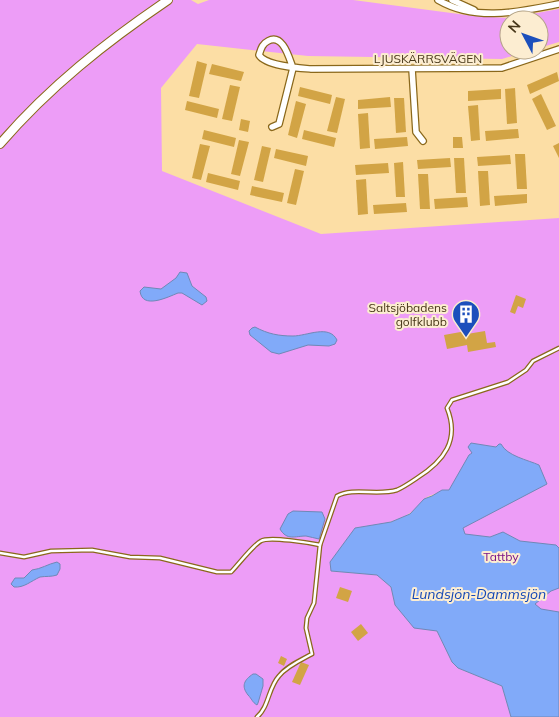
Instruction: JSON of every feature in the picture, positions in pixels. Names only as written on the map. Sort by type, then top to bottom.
[{"type":"main road","points":[[0,144],[32,108],[73,70],[168,0]]},
{"type":"street","points":[[438,0],[454,8],[468,12],[483,13],[513,13],[559,4]]},
{"type":"street","points":[[452,0],[483,13]]},
{"type":"street","name":"LJUSKÄRRSVÄGEN","points":[[294,68],[283,45],[278,40],[272,39],[261,47],[259,55],[264,60],[294,68],[412,69],[502,68],[559,48]]},
{"type":"street","points":[[272,126],[279,124],[294,68]]},
{"type":"street","points":[[412,69],[416,132],[423,140]]},
{"type":"lane","points":[[257,717],[264,709],[270,690],[279,675],[312,654],[306,628],[307,618],[314,603],[320,545],[337,496],[343,492],[371,493],[399,489],[432,468],[442,456],[449,443],[452,430],[447,408],[452,400],[508,382],[526,370],[533,362],[559,348]]},
{"type":"lane","points":[[0,552],[24,557],[51,551],[92,550],[130,557],[160,558],[217,572],[231,572],[261,541],[270,538],[320,545]]},
{"type":"green space","name":"Tattby","points":[[0,0],[191,0],[198,4],[209,0],[353,0],[474,16],[499,17],[499,59],[308,56],[197,44],[161,88],[162,171],[321,234],[559,218],[559,687],[430,563],[466,461],[449,491],[436,493],[424,499],[412,511],[397,520],[355,528],[331,571],[377,575],[391,587],[395,605],[437,631],[452,662],[458,668],[502,686],[511,717],[0,717]]},
{"type":"green space","points":[[559,9],[559,42],[549,45],[549,11]]},
{"type":"water","points":[[180,272],[187,273],[192,286],[206,297],[207,301],[202,305],[182,293],[156,301],[145,300],[142,297],[140,291],[144,287],[161,289],[176,278]]},
{"type":"water","points":[[255,327],[283,336],[299,336],[323,332],[333,335],[337,340],[335,344],[329,346],[308,345],[279,354],[271,352],[250,335],[249,331]]},
{"type":"water","name":"Lundsjön-Dammsjön","points":[[471,443],[496,447],[501,444],[513,455],[539,465],[547,484],[463,528],[465,534],[490,537],[503,532],[520,541],[556,545],[559,548],[559,588],[551,591],[535,604],[541,609],[559,612],[559,717],[511,717],[502,686],[458,668],[452,662],[437,631],[414,628],[395,605],[391,587],[377,575],[331,571],[330,562],[355,528],[391,522],[410,514],[424,499],[442,490],[449,490],[472,453],[468,447]]},
{"type":"water","points":[[293,511],[322,512],[325,519],[319,539],[306,536],[288,536],[283,533],[280,529],[288,514]]},
{"type":"water","points":[[57,562],[60,564],[60,569],[57,575],[40,577],[21,586],[14,587],[11,584],[15,578],[24,578],[32,570]]},
{"type":"water","points":[[253,674],[263,679],[263,686],[257,705],[248,695],[244,686],[247,679]]},
{"type":"building","points":[[197,61],[207,64],[199,98],[189,96]]},
{"type":"building","points":[[212,64],[244,72],[241,81],[209,74]]},
{"type":"building","points":[[557,72],[559,81],[530,94],[527,85]]},
{"type":"building","points":[[230,85],[240,87],[232,121],[222,119]]},
{"type":"building","points":[[300,87],[332,95],[330,104],[298,96]]},
{"type":"building","points":[[515,88],[517,123],[507,124],[505,89]]},
{"type":"building","points":[[501,89],[501,99],[468,101],[468,91]]},
{"type":"building","points":[[541,94],[556,126],[547,130],[532,99]]},
{"type":"building","points":[[336,97],[345,99],[337,133],[327,131]]},
{"type":"building","points":[[390,97],[391,107],[358,109],[358,100]]},
{"type":"building","points":[[394,98],[404,98],[406,132],[396,133]]},
{"type":"building","points":[[187,101],[219,109],[217,118],[185,110]]},
{"type":"building","points":[[296,101],[306,104],[297,138],[288,135]]},
{"type":"building","points":[[478,105],[480,140],[471,141],[468,106]]},
{"type":"building","points":[[368,113],[370,148],[360,149],[358,114]]},
{"type":"building","points":[[241,119],[250,121],[248,132],[239,130]]},
{"type":"building","points":[[518,129],[519,138],[486,141],[485,131]]},
{"type":"building","points":[[204,130],[236,138],[234,147],[202,139]]},
{"type":"building","points":[[304,130],[336,138],[334,147],[302,139]]},
{"type":"building","points":[[407,137],[408,146],[375,149],[374,139]]},
{"type":"building","points":[[453,137],[462,137],[463,148],[453,148]]},
{"type":"building","points":[[239,140],[249,142],[240,176],[231,174]]},
{"type":"building","points":[[559,143],[559,158],[553,146]]},
{"type":"building","points":[[200,144],[210,146],[201,180],[192,178]]},
{"type":"building","points":[[262,146],[271,148],[263,182],[254,180]]},
{"type":"building","points":[[276,149],[308,156],[306,166],[274,158]]},
{"type":"building","points":[[515,154],[525,154],[527,189],[517,189]]},
{"type":"building","points":[[510,155],[511,164],[478,166],[477,157]]},
{"type":"building","points":[[450,158],[451,167],[418,169],[417,160]]},
{"type":"building","points":[[454,158],[464,158],[466,193],[456,193]]},
{"type":"building","points":[[403,162],[405,197],[396,197],[394,163]]},
{"type":"building","points":[[388,163],[389,173],[356,175],[355,165]]},
{"type":"building","points":[[295,169],[304,171],[296,205],[287,203]]},
{"type":"building","points":[[478,171],[488,171],[490,205],[480,206]]},
{"type":"building","points":[[208,173],[240,181],[238,190],[206,182]]},
{"type":"building","points":[[418,174],[428,174],[430,209],[420,209]]},
{"type":"building","points":[[366,179],[368,214],[358,215],[356,180]]},
{"type":"building","points":[[252,186],[284,193],[282,202],[250,195]]},
{"type":"building","points":[[527,194],[527,203],[495,206],[494,196]]},
{"type":"building","points":[[467,197],[468,207],[435,209],[434,199]]},
{"type":"building","points":[[406,203],[407,212],[374,214],[373,205]]},
{"type":"building","points":[[516,295],[526,299],[523,308],[518,306],[515,314],[510,312]]},
{"type":"building","name":"Saltsjöbadens golfklubb","points":[[466,331],[467,334],[485,331],[487,343],[495,342],[496,347],[468,352],[467,345],[447,349],[444,335]]},
{"type":"building","points":[[340,587],[352,591],[348,602],[336,598]]},
{"type":"building","points":[[361,624],[368,633],[358,641],[351,632]]},
{"type":"building","points":[[281,656],[287,659],[284,666],[278,663]]},
{"type":"building","points":[[301,662],[309,665],[300,685],[292,682]]},
{"type":"place","name":"Saltsjöbadens golfklubb","points":[[466,338]]}]
